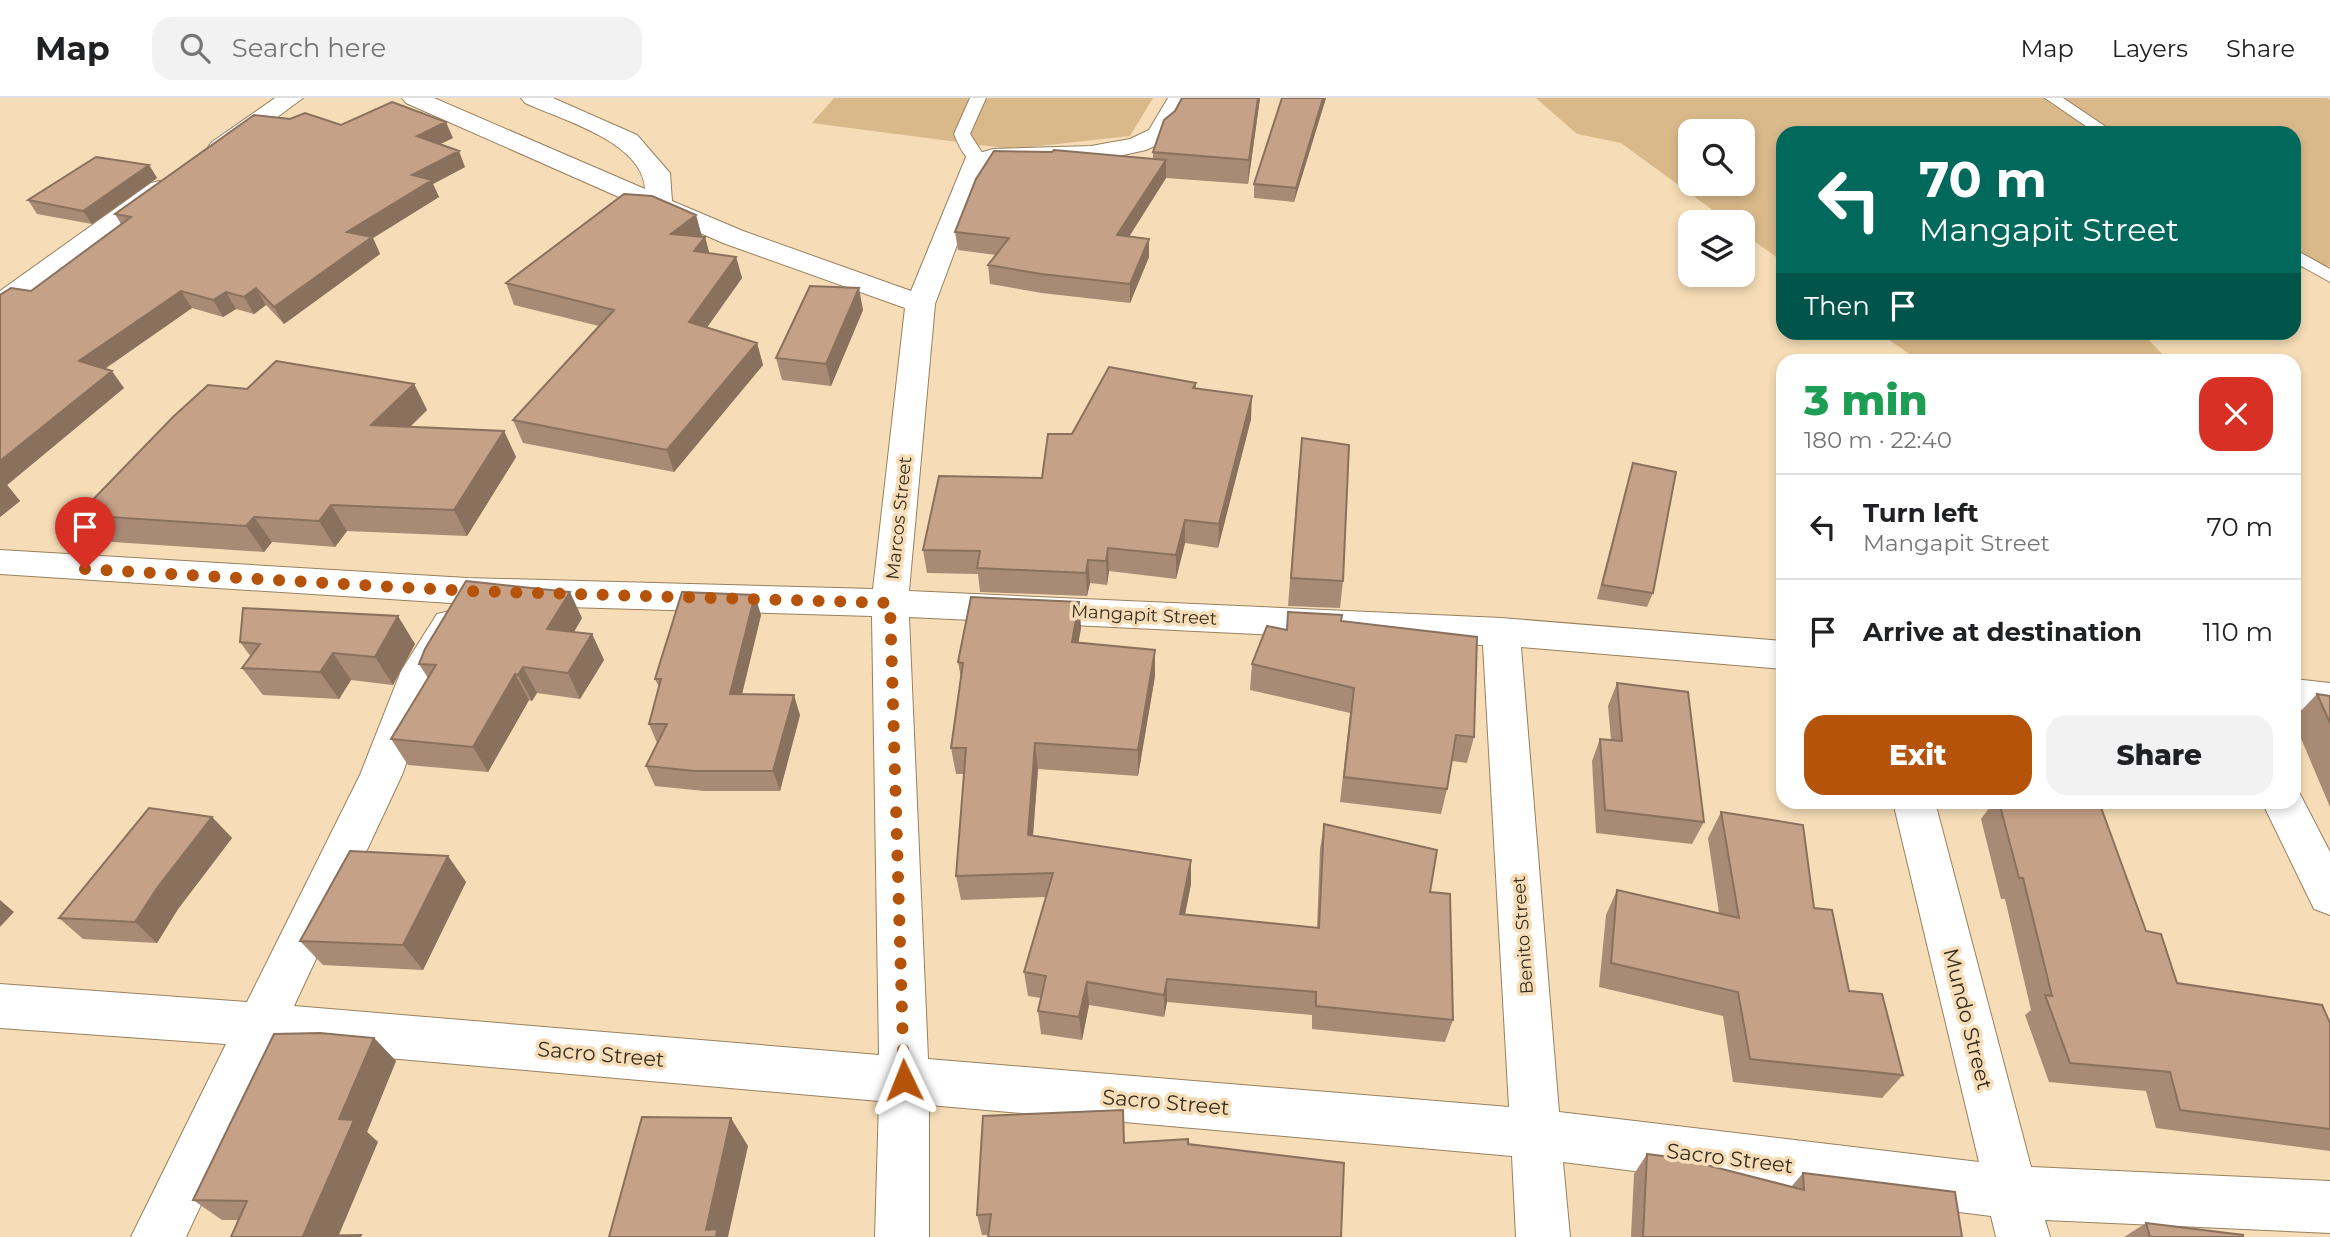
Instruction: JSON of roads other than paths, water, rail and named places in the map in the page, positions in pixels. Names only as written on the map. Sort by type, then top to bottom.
[{"type":"street","points":[[203,159],[290,98]]},
{"type":"street","points":[[414,98],[733,237],[920,304]]},
{"type":"street","points":[[533,98],[628,140],[657,173],[659,205]]},
{"type":"street","points":[[979,160],[1091,154],[1138,145],[1158,135],[1180,98]]},
{"type":"street","name":"Marcos Street","points":[[902,1237],[904,1080],[890,603],[920,304],[964,186],[975,162],[979,160]]},
{"type":"street","points":[[0,305],[181,175]]},
{"type":"street","name":"Mangapit Street","points":[[0,562],[467,591],[890,603],[1501,632],[1776,654]]},
{"type":"street","points":[[158,1237],[382,775],[420,671],[457,613],[467,591]]},
{"type":"street","name":"Benito Street","points":[[1501,632],[1543,1237]]},
{"type":"street","points":[[2301,695],[2330,698]]},
{"type":"street","name":"Mundo Street","points":[[1916,809],[2017,1214]]},
{"type":"street","points":[[2286,809],[2330,896]]},
{"type":"street","name":"Sacro Street","points":[[0,1006],[259,1025],[1537,1134],[2017,1214],[2330,1207]]},
{"type":"lane","points":[[978,98],[962,134],[968,149],[979,160]]},
{"type":"lane","points":[[2053,98],[2096,126]]},
{"type":"lane","points":[[2301,258],[2330,277]]}]
